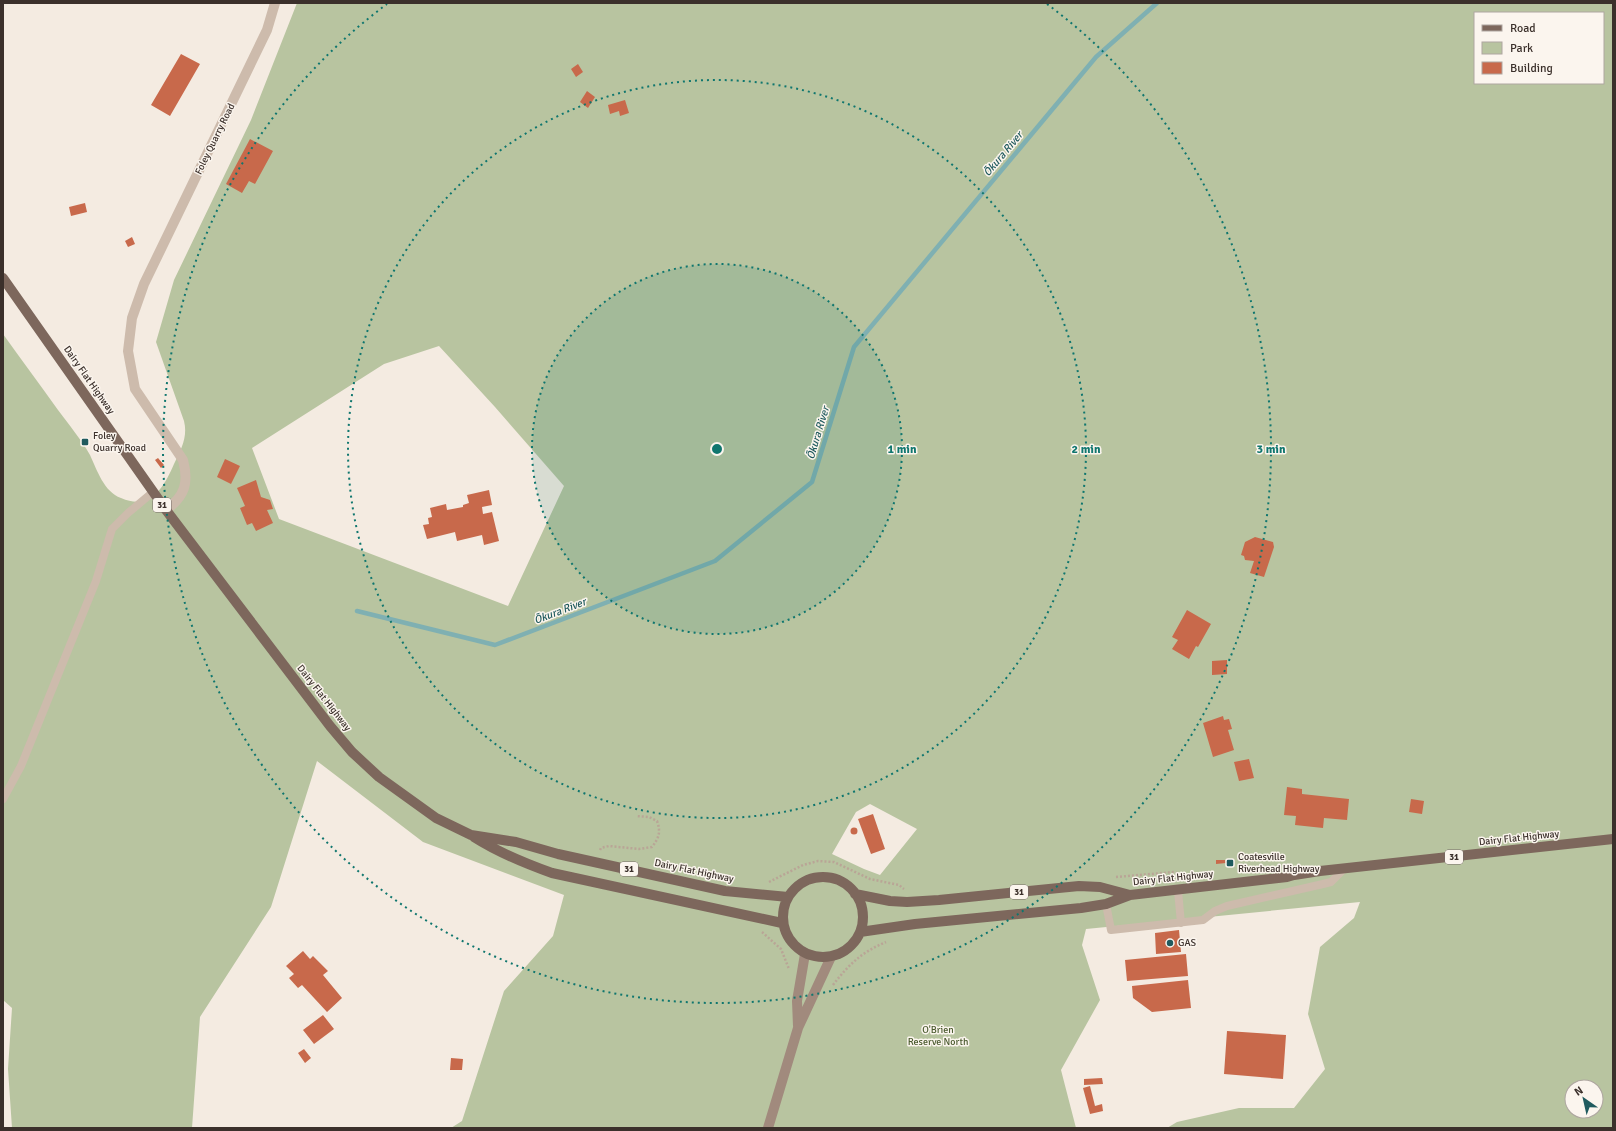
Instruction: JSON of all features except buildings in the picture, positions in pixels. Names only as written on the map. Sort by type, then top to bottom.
[{"type":"main road","name":"Dairy Flat Highway","points":[[3,278],[166,510],[330,726],[352,752],[379,777],[436,818],[471,835],[516,842],[558,854],[725,891],[788,897]]},
{"type":"main road","points":[[471,835],[495,850],[516,860],[552,873],[782,923]]},
{"type":"main road","name":"Dairy Flat Highway","points":[[855,894],[890,901],[907,902],[1079,886],[1100,887],[1130,895],[1178,891],[1344,869],[1613,839]]},
{"type":"main road","points":[[821,877],[834,879],[846,884],[855,894],[861,906],[863,919],[860,932],[854,943],[844,952],[831,957],[818,958],[805,954],[794,946],[786,936],[782,923],[783,909],[788,897],[796,887],[808,880],[821,877]]},
{"type":"main road","points":[[860,932],[946,921],[1081,908],[1106,904],[1130,895]]},
{"type":"main road","points":[[798,1028],[797,1001],[805,954]]},
{"type":"main road","points":[[768,1128],[798,1028],[831,957]]},
{"type":"street","name":"Foley Quarry Road","points":[[166,510],[176,502],[184,490],[186,471],[184,460],[136,389],[128,351],[132,318],[144,284],[267,30],[275,3]]},
{"type":"lane","points":[[3,799],[21,766],[96,581],[112,529],[153,492]]},
{"type":"lane","points":[[1106,904],[1111,930],[1203,920],[1215,911],[1227,906],[1332,882],[1344,869]]},
{"type":"lane","points":[[1178,891],[1181,923]]},
{"type":"path","points":[[597,862],[601,848],[609,846],[639,848],[652,847],[659,838],[660,829],[657,821],[648,817],[636,816]]},
{"type":"path","points":[[763,881],[770,882],[803,865],[818,861],[834,862],[862,876],[899,885],[908,890]]},
{"type":"path","points":[[1114,877],[1174,872],[1187,876],[1203,888]]},
{"type":"path","points":[[757,929],[767,936],[781,950],[786,959],[789,972]]},
{"type":"path","points":[[830,989],[845,970],[869,950],[891,940]]},
{"type":"green space","name":"O'Brien Reserve North","points":[[297,3],[1613,3],[1613,1128],[1167,1128],[1177,1122],[1239,1108],[1294,1108],[1325,1069],[1308,1014],[1320,947],[1354,918],[1360,902],[1086,929],[1082,945],[1100,1000],[1061,1070],[1076,1128],[451,1128],[462,1121],[504,991],[553,936],[564,895],[423,842],[317,761],[271,907],[200,1017],[192,1128],[12,1128],[8,1069],[12,1008],[3,1000],[3,334],[83,443],[98,474],[106,486],[115,495],[131,501],[148,499],[161,488],[170,473],[181,448],[185,432],[184,421],[156,342],[174,280],[251,120]],"holes":[[[439,346],[564,486],[508,606],[279,519],[252,448],[384,364]],[[870,804],[917,829],[880,875],[832,854],[856,812]]]},
{"type":"waterway","name":"Ōkura River","points":[[357,611],[495,645],[715,561],[812,482],[854,347],[1096,57],[1157,3]]},
{"type":"place","name":"Foley Quarry Road","points":[[85,442]]},
{"type":"place","name":"Coatesville Riverhead Highway","points":[[1230,863]]},
{"type":"place","name":"GAS","points":[[1170,943]]}]
